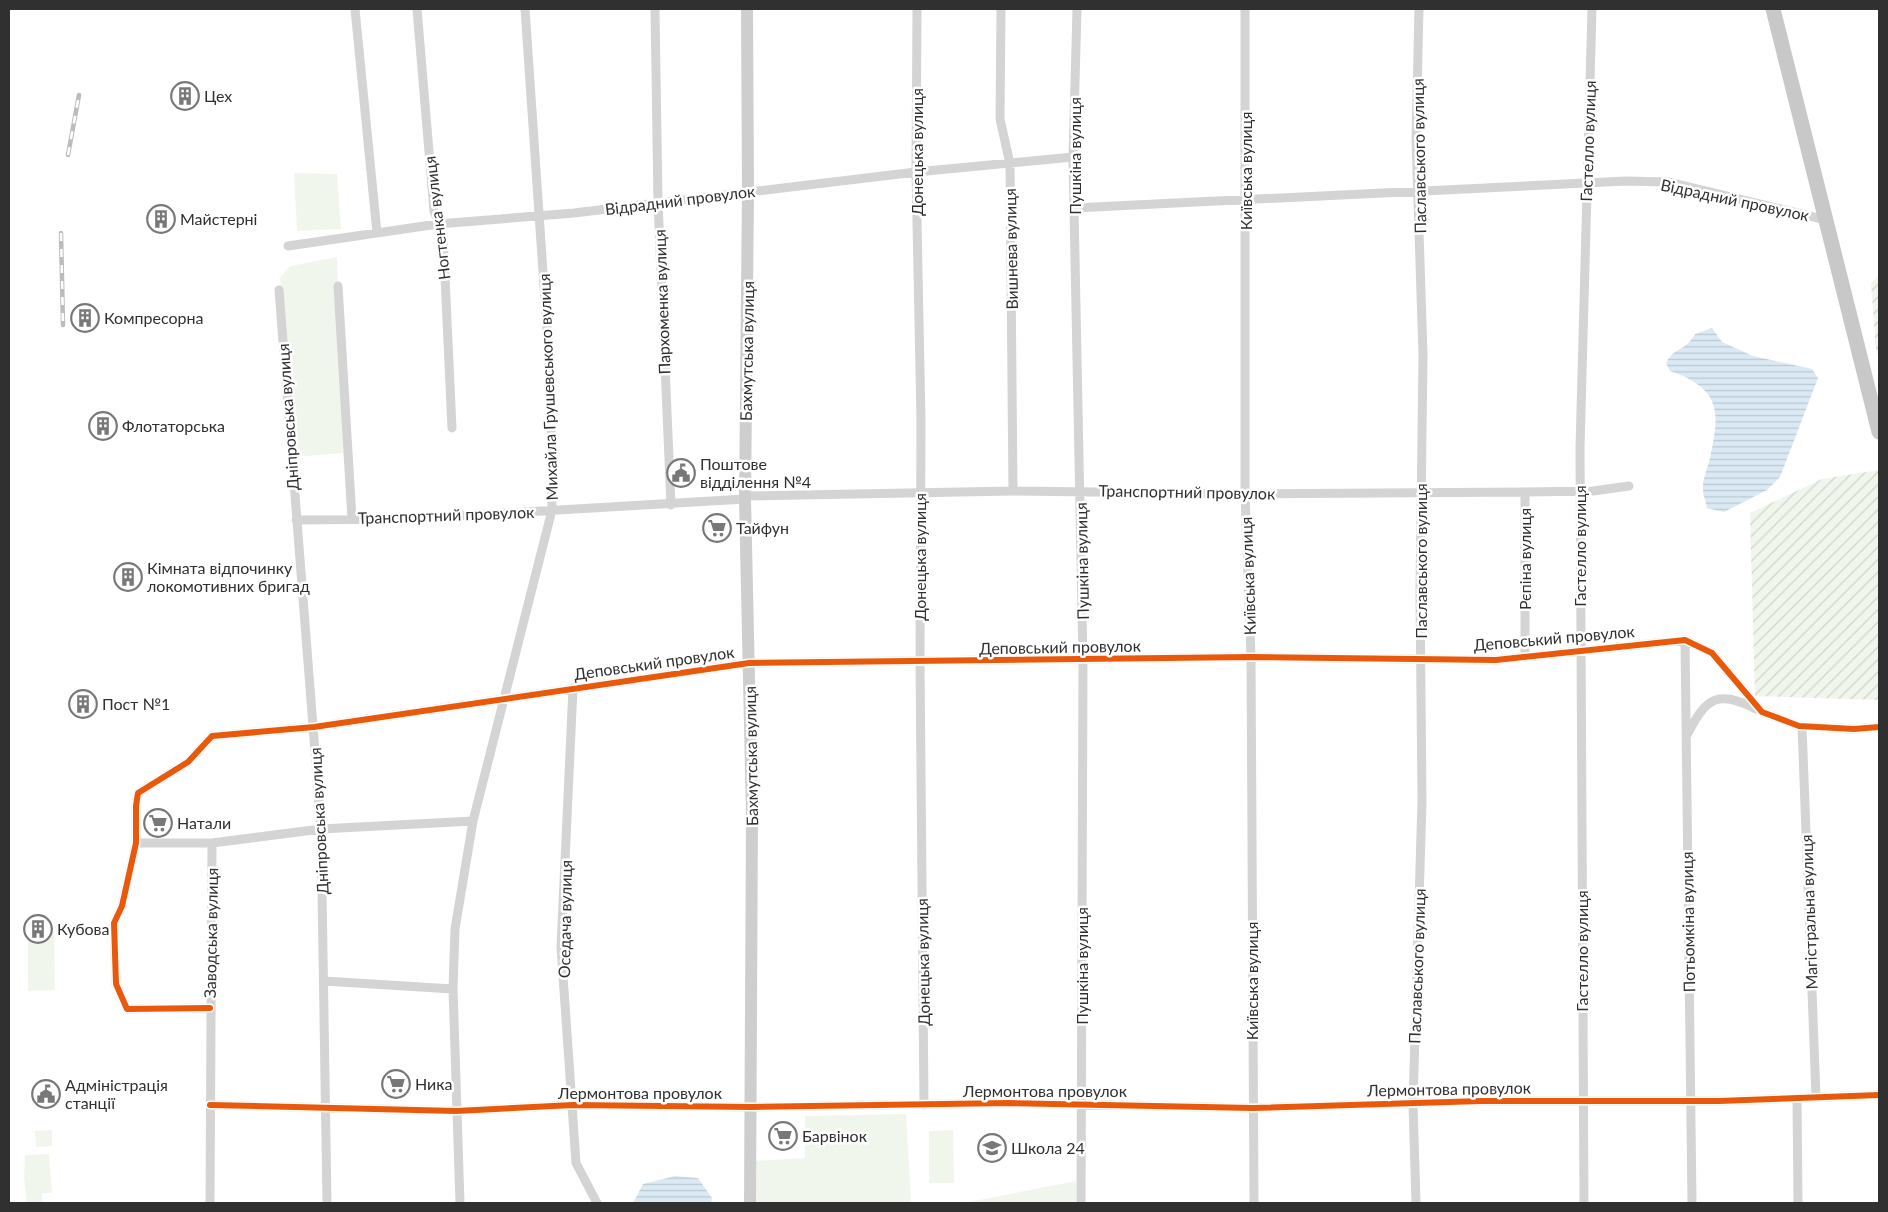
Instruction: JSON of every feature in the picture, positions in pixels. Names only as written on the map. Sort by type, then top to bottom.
[{"type":"main road","points":[[1774,9],[1879,432]]},
{"type":"street","points":[[355,9],[377,233]]},
{"type":"street","name":"Ногтенка вулиця","points":[[417,9],[434,211],[443,234],[452,428]]},
{"type":"street","name":"Михайла Грушевського вулиця","points":[[460,1203],[452,989],[454,929],[473,821],[552,510],[551,389],[541,216],[525,9]]},
{"type":"street","name":"Пархоменка вулиця","points":[[655,9],[658,202],[671,505]]},
{"type":"street","name":"Бахмутська вулиця","points":[[747,9],[748,192],[745,497],[752,815],[752,1107],[750,1203]]},
{"type":"street","name":"Донецька вулиця","points":[[917,9],[916,172],[924,1105]]},
{"type":"street","name":"Вишнева вулиця","points":[[1001,9],[1000,119],[1010,164],[1013,491]]},
{"type":"street","name":"Пушкіна вулиця","points":[[1077,9],[1073,157],[1083,660],[1081,1203]]},
{"type":"street","name":"Київська вулиця","points":[[1245,9],[1245,494],[1251,657],[1254,1203]]},
{"type":"street","name":"Паславського вулиця","points":[[1416,1203],[1413,1103],[1422,802],[1423,355],[1416,139],[1419,9]]},
{"type":"street","name":"Гастелло вулиця","points":[[1584,1203],[1580,491],[1586,184],[1592,9]]},
{"type":"street","name":"Відрадний провулок","points":[[288,246],[438,224],[541,216],[916,172],[1073,157]]},
{"type":"street","name":"Відрадний провулок","points":[[1074,208],[1419,190],[1668,182],[1826,220]]},
{"type":"street","points":[[338,286],[352,519]]},
{"type":"street","name":"Дніпровська вулиця","points":[[279,290],[321,829],[327,1109],[327,1203]]},
{"type":"street","name":"Транспортний провулок","points":[[296,520],[405,519],[671,505],[745,497],[1013,491],[1245,494],[1525,492],[1580,491],[1630,486]]},
{"type":"street","name":"Рєпіна вулиця","points":[[1524,657],[1525,492]]},
{"type":"street","points":[[1684,640],[1712,653],[1762,712]]},
{"type":"street","name":"Деповський провулок","points":[[136,843],[138,793],[188,762],[212,736],[314,727],[749,663],[1251,657],[1496,660],[1684,640]]},
{"type":"street","name":"Потьомкіна вулиця","points":[[1684,640],[1692,1203]]},
{"type":"street","name":"Оседача вулиця","points":[[573,688],[561,947],[576,1163],[597,1203]]},
{"type":"street","points":[[1686,737],[1700,711],[1717,699],[1736,699],[1762,712],[1802,726],[1854,729],[1879,727]]},
{"type":"street","name":"Магістральна вулиця","points":[[1802,726],[1816,1097]]},
{"type":"street","points":[[210,1008],[128,1009],[116,984],[114,923],[122,906],[136,843],[212,844],[321,829],[473,821]]},
{"type":"street","name":"Заводська вулиця","points":[[210,1203],[212,844]]},
{"type":"street","points":[[324,981],[452,989]]},
{"type":"street","name":"Лермонтова провулок","points":[[210,1105],[456,1111],[573,1105],[752,1107],[1082,1105],[1253,1108],[1413,1103],[1797,1099],[1879,1095]]},
{"type":"street","points":[[1797,1099],[1798,1203]]},
{"type":"shaded area","points":[[294,173],[337,174],[341,229],[297,231]]},
{"type":"shaded area","points":[[337,257],[343,453],[295,457],[280,278],[290,266]]},
{"type":"shaded area","points":[[1879,275],[1879,361],[1876,349],[1871,283]]},
{"type":"shaded area","points":[[1712,328],[1722,342],[1753,356],[1812,369],[1818,378],[1780,477],[1767,490],[1724,512],[1707,508],[1703,491],[1703,483],[1715,430],[1714,405],[1709,395],[1700,386],[1670,371],[1666,363],[1695,334]]},
{"type":"shaded area","points":[[1879,470],[1879,700],[1755,696],[1750,513],[1822,479]]},
{"type":"shaded area","points":[[54,931],[55,990],[28,991],[28,938],[45,937],[45,933]]},
{"type":"shaded area","points":[[906,1114],[911,1203],[752,1203],[751,1161],[805,1158],[805,1116]]},
{"type":"shaded area","points":[[52,1130],[52,1146],[36,1147],[35,1131]]},
{"type":"shaded area","points":[[953,1130],[954,1183],[929,1183],[929,1131]]},
{"type":"shaded area","points":[[49,1154],[52,1193],[42,1193],[42,1203],[27,1203],[24,1178],[25,1155]]},
{"type":"shaded area","points":[[675,1176],[698,1178],[712,1198],[711,1203],[633,1203],[643,1184]]},
{"type":"shaded area","points":[[1076,1181],[1076,1203],[964,1203]]},
{"type":"railway","points":[[68,155],[79,95]]},
{"type":"railway","points":[[61,233],[63,325]]},
{"type":"cycle path","points":[[210,1008],[127,1009],[116,984],[114,923],[122,906],[136,843],[138,793],[188,762],[212,736],[314,727],[749,663],[1251,657],[1496,660],[1685,640],[1712,653],[1762,712],[1799,726],[1854,729],[1879,727]]},
{"type":"cycle path","points":[[210,1105],[456,1111],[573,1105],[752,1107],[1009,1103],[1253,1108],[1481,1101],[1719,1101],[1879,1095]]},
{"type":"place","name":"Цех","points":[[185,96]]},
{"type":"place","name":"Майстерні","points":[[161,219]]},
{"type":"place","name":"Компресорна","points":[[85,318]]},
{"type":"place","name":"Флотаторська","points":[[103,426]]},
{"type":"place","name":"Поштове відділення №4","points":[[681,473]]},
{"type":"place","name":"Тайфун","points":[[717,528]]},
{"type":"place","name":"Кімната відпочинку локомотивних бригад","points":[[128,577]]},
{"type":"place","name":"Пост №1","points":[[83,704]]},
{"type":"place","name":"Натали","points":[[158,823]]},
{"type":"place","name":"Кубова","points":[[38,929]]},
{"type":"place","name":"Ника","points":[[396,1084]]},
{"type":"place","name":"Адміністрація станції","points":[[46,1094]]},
{"type":"place","name":"Барвінок","points":[[783,1136]]},
{"type":"place","name":"Школа 24","points":[[992,1148]]}]
